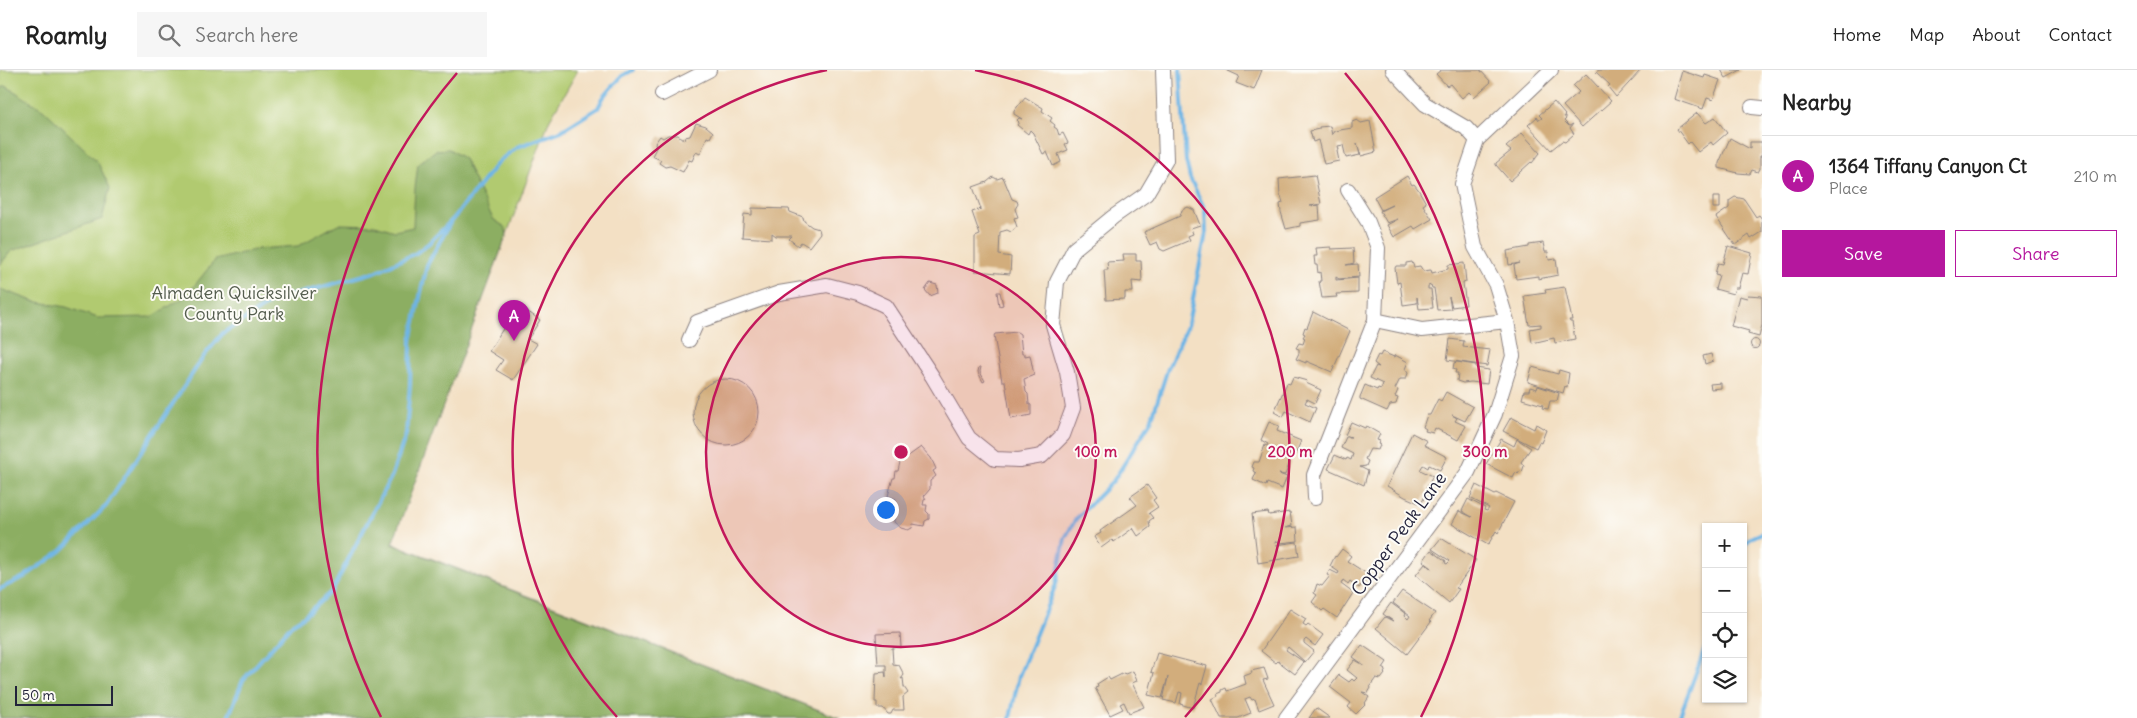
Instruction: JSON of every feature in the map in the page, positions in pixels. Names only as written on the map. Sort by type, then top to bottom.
[{"type":"street","points":[[662,94],[709,70]]},
{"type":"street","points":[[690,340],[697,322],[779,292],[827,285],[858,293],[886,306],[932,376],[969,438],[995,459],[1019,460],[1042,456],[1063,435],[1073,408],[1067,372],[1053,325],[1057,282],[1074,249],[1113,216],[1146,194],[1166,160],[1163,70]]},
{"type":"street","points":[[1393,70],[1425,104],[1466,128],[1477,140]]},
{"type":"street","name":"Copper Peak Lane","points":[[1286,718],[1468,472],[1494,414],[1513,356],[1507,321],[1496,285],[1475,246],[1462,184],[1477,140],[1551,70]]},
{"type":"street","points":[[1315,498],[1314,474],[1375,320],[1378,248],[1368,222],[1348,190]]},
{"type":"street","points":[[1375,320],[1422,330],[1507,321]]},
{"type":"green space","name":"Almaden Quicksilver County Park","points":[[0,70],[578,70],[549,121],[392,543],[840,718],[0,718]]},
{"type":"green space","points":[[6,86],[44,110],[97,161],[110,188],[102,219],[11,251],[0,265],[0,89]]},
{"type":"green space","name":"Almaden Quicksilver County Park","points":[[449,149],[464,159],[493,219],[505,227],[507,234],[392,544],[839,718],[0,718],[0,289],[33,301],[66,307],[98,318],[152,317],[186,296],[215,260],[258,249],[298,246],[338,224],[375,225],[395,231],[413,227],[418,164],[436,150]]},
{"type":"building","points":[[1226,70],[1262,70],[1254,90],[1236,83],[1239,76]]},
{"type":"building","points":[[1441,70],[1480,70],[1491,82],[1474,97],[1469,92],[1462,98],[1450,84],[1447,86],[1436,74]]},
{"type":"building","points":[[1599,70],[1641,70],[1616,97],[1608,87],[1610,85],[1596,72]]},
{"type":"building","points":[[1721,70],[1741,70],[1726,78]]},
{"type":"building","points":[[1682,71],[1704,78],[1705,75],[1720,80],[1713,100],[1707,98],[1703,109],[1674,99]]},
{"type":"building","points":[[1586,74],[1611,101],[1582,127],[1563,106],[1579,92],[1573,86]]},
{"type":"building","points":[[1025,97],[1043,108],[1042,111],[1052,118],[1050,121],[1055,125],[1054,127],[1059,135],[1063,133],[1068,143],[1065,144],[1068,150],[1058,154],[1061,162],[1053,166],[1047,152],[1043,154],[1033,133],[1030,130],[1028,134],[1017,125],[1019,122],[1017,120],[1019,118],[1022,119],[1014,114],[1014,111]]},
{"type":"building","points":[[1554,102],[1565,115],[1566,119],[1564,121],[1569,126],[1573,124],[1570,128],[1574,134],[1551,150],[1528,125],[1537,117],[1539,120],[1542,118],[1539,115]]},
{"type":"building","points":[[1697,113],[1706,123],[1715,117],[1727,133],[1713,145],[1711,142],[1698,152],[1690,142],[1688,144],[1677,129]]},
{"type":"building","points":[[1357,120],[1361,123],[1370,121],[1376,152],[1361,156],[1357,143],[1360,155],[1346,158],[1343,145],[1338,146],[1339,161],[1324,164],[1318,140],[1313,142],[1310,131],[1319,129],[1319,127],[1330,126],[1332,135],[1334,131],[1352,128],[1352,122]]},
{"type":"building","points":[[696,123],[706,126],[713,132],[710,138],[707,137],[700,154],[696,152],[692,161],[689,160],[683,172],[670,166],[665,167],[659,163],[661,160],[652,156],[656,148],[655,143],[660,136],[663,138],[668,135],[678,135],[684,140],[685,137],[690,136]]},
{"type":"building","points":[[1522,133],[1540,153],[1532,163],[1510,181],[1496,163],[1511,151],[1506,147]]},
{"type":"building","points":[[1730,138],[1750,149],[1750,142],[1762,142],[1762,156],[1760,156],[1760,169],[1758,172],[1752,170],[1750,174],[1738,173],[1719,168],[1719,163]]},
{"type":"building","points":[[1315,175],[1321,204],[1310,206],[1319,205],[1320,220],[1300,223],[1300,226],[1286,229],[1281,212],[1280,204],[1283,203],[1280,196],[1279,179]]},
{"type":"building","points":[[1407,176],[1412,185],[1414,184],[1418,189],[1426,203],[1423,205],[1432,219],[1415,229],[1413,226],[1394,237],[1387,225],[1398,219],[1387,223],[1380,211],[1392,205],[1381,210],[1374,197]]},
{"type":"building","points":[[993,177],[997,179],[1003,177],[1012,199],[1017,201],[1018,204],[1015,209],[1018,217],[1014,218],[1017,227],[1011,232],[1007,230],[1000,232],[999,255],[1011,257],[1010,274],[975,271],[975,237],[980,235],[972,212],[981,209],[973,187],[987,182]]},
{"type":"building","points":[[1713,197],[1720,197],[1720,208],[1713,208]]},
{"type":"building","points":[[1735,197],[1744,199],[1756,217],[1759,215],[1762,219],[1762,232],[1751,239],[1749,235],[1735,245],[1716,217],[1729,208],[1729,201]]},
{"type":"building","points":[[1188,207],[1194,210],[1200,225],[1191,228],[1193,234],[1188,236],[1190,240],[1164,251],[1160,249],[1157,242],[1150,245],[1144,232],[1180,216],[1182,210]]},
{"type":"building","points":[[752,208],[789,209],[790,212],[803,217],[804,221],[812,227],[819,229],[820,233],[809,247],[801,242],[798,246],[789,239],[792,236],[776,236],[772,233],[772,239],[742,237],[744,214],[752,215]]},
{"type":"building","points":[[1543,243],[1545,252],[1548,252],[1549,260],[1556,259],[1558,275],[1538,279],[1538,276],[1516,279],[1514,265],[1520,263],[1509,265],[1507,251]]},
{"type":"building","points":[[1728,246],[1752,253],[1748,274],[1742,273],[1738,288],[1735,288],[1733,294],[1715,289],[1719,275],[1715,274],[1718,263],[1723,264]]},
{"type":"building","points":[[1331,247],[1331,249],[1353,248],[1354,263],[1346,265],[1358,264],[1359,277],[1339,279],[1336,277],[1336,280],[1358,278],[1358,293],[1336,294],[1337,297],[1322,298],[1319,281],[1321,281],[1320,272],[1318,273],[1314,256],[1317,256],[1316,248]]},
{"type":"building","points":[[1123,254],[1136,254],[1136,261],[1141,261],[1142,282],[1132,281],[1133,292],[1125,292],[1125,299],[1106,300],[1104,270],[1108,270],[1107,262],[1124,261]]},
{"type":"building","points":[[1412,262],[1414,267],[1420,266],[1423,271],[1431,270],[1432,273],[1448,269],[1448,265],[1464,263],[1466,282],[1463,283],[1466,305],[1452,307],[1449,297],[1451,309],[1437,310],[1434,288],[1431,285],[1428,286],[1428,289],[1431,289],[1433,308],[1419,309],[1417,297],[1417,303],[1403,305],[1400,282],[1397,283],[1395,268],[1396,266],[1406,266],[1406,263]]},
{"type":"building","points":[[930,283],[937,285],[938,293],[930,296],[925,290]]},
{"type":"building","points":[[1565,287],[1572,320],[1569,320],[1572,322],[1575,339],[1555,343],[1554,338],[1532,343],[1530,329],[1541,327],[1541,324],[1529,325],[1524,296],[1546,293],[1545,290]]},
{"type":"building","points":[[997,292],[1000,292],[1003,305],[999,306]]},
{"type":"building","points":[[1748,295],[1762,296],[1762,325],[1759,337],[1748,334],[1749,331],[1731,326],[1739,296],[1747,298]]},
{"type":"building","points":[[518,305],[540,320],[528,339],[537,344],[513,380],[496,370],[503,360],[489,351]]},
{"type":"building","points":[[1313,312],[1350,331],[1332,372],[1306,361],[1306,363],[1296,359],[1299,349],[1296,348],[1299,343],[1303,344],[1305,334],[1303,333]]},
{"type":"building","points":[[1017,332],[1020,334],[1022,354],[1025,354],[1025,356],[1030,355],[1034,375],[1024,379],[1029,404],[1031,405],[1031,415],[1011,419],[1005,381],[1002,381],[994,336],[995,334]]},
{"type":"building","points":[[1450,339],[1464,341],[1463,347],[1490,350],[1487,366],[1447,360]]},
{"type":"building","points":[[1755,339],[1760,344],[1755,349],[1750,344]]},
{"type":"building","points":[[1382,352],[1394,357],[1395,355],[1408,362],[1405,369],[1408,373],[1406,379],[1400,379],[1395,389],[1398,390],[1395,397],[1398,398],[1396,404],[1390,405],[1387,411],[1360,399],[1365,385],[1377,390],[1378,388],[1381,389],[1383,384],[1370,378],[1376,366],[1379,367],[1374,363]]},
{"type":"building","points":[[1711,354],[1713,361],[1705,364],[1703,356]]},
{"type":"building","points":[[1454,363],[1476,365],[1476,368],[1489,370],[1487,384],[1457,381],[1458,373],[1455,373],[1456,370],[1453,369]]},
{"type":"building","points":[[979,367],[981,367],[980,372],[985,381],[983,382],[978,372]]},
{"type":"building","points":[[1532,367],[1558,374],[1559,370],[1569,373],[1567,387],[1565,386],[1563,393],[1528,382]]},
{"type":"building","points":[[1293,377],[1307,381],[1306,383],[1321,390],[1315,403],[1307,399],[1305,403],[1316,408],[1310,422],[1286,411],[1283,417],[1274,412],[1287,383],[1290,384]]},
{"type":"building","points":[[720,379],[732,379],[744,384],[754,394],[759,406],[757,425],[744,440],[732,445],[720,445],[708,440],[698,430],[693,418],[693,406],[698,394],[708,384]]},
{"type":"building","points":[[1721,383],[1721,388],[1711,389],[1710,384]]},
{"type":"building","points":[[1538,386],[1559,393],[1557,401],[1550,401],[1548,409],[1542,408],[1543,405],[1522,399],[1524,391],[1529,391],[1530,387],[1537,389]]},
{"type":"building","points":[[1446,392],[1473,407],[1465,421],[1452,415],[1457,418],[1455,421],[1466,426],[1458,440],[1435,428],[1433,433],[1425,431],[1426,429],[1423,427],[1427,415],[1430,415],[1438,399],[1441,401]]},
{"type":"building","points":[[1511,417],[1534,429],[1536,424],[1546,430],[1541,443],[1539,442],[1536,448],[1503,431]]},
{"type":"building","points":[[1269,422],[1279,426],[1277,431],[1301,441],[1295,455],[1285,451],[1283,453],[1279,452],[1277,456],[1290,462],[1285,475],[1279,474],[1287,477],[1282,489],[1267,483],[1266,486],[1253,480],[1256,473],[1252,467],[1254,462],[1259,462],[1265,445],[1267,446],[1268,444],[1261,440]]},
{"type":"building","points":[[1351,422],[1365,428],[1366,426],[1380,434],[1377,440],[1380,441],[1378,450],[1370,449],[1365,459],[1368,461],[1366,466],[1360,467],[1368,471],[1364,485],[1328,469],[1335,455],[1351,460],[1353,454],[1341,448],[1346,437],[1351,437],[1345,435]]},
{"type":"building","points":[[1412,433],[1427,441],[1424,445],[1447,457],[1440,470],[1429,465],[1428,468],[1423,465],[1420,470],[1433,476],[1421,504],[1387,486]]},
{"type":"building","points":[[1501,439],[1514,446],[1517,439],[1531,448],[1521,462],[1524,466],[1522,472],[1520,471],[1518,474],[1516,472],[1513,478],[1486,464]]},
{"type":"building","points":[[921,447],[931,458],[936,469],[933,471],[936,476],[930,481],[930,489],[924,496],[926,499],[923,505],[927,505],[926,511],[929,514],[929,519],[925,521],[924,526],[913,524],[912,528],[908,530],[901,528],[894,522],[896,499],[888,496],[900,462]]},
{"type":"building","points":[[1147,485],[1156,498],[1153,500],[1158,507],[1149,513],[1153,518],[1149,521],[1150,527],[1138,536],[1133,528],[1114,542],[1112,540],[1101,548],[1094,537],[1137,505],[1130,497]]},
{"type":"building","points":[[1476,485],[1514,502],[1498,533],[1496,531],[1488,545],[1452,524],[1459,511],[1472,517],[1462,511],[1468,499],[1485,508],[1484,510],[1487,511],[1489,508],[1470,498]]},
{"type":"building","points":[[1268,512],[1269,515],[1290,512],[1292,526],[1285,528],[1297,527],[1298,541],[1275,542],[1276,545],[1297,542],[1299,556],[1258,563],[1252,514]]},
{"type":"building","points":[[1441,538],[1476,560],[1456,588],[1459,589],[1449,603],[1416,575],[1425,564],[1432,568],[1423,561],[1431,550],[1446,561],[1445,563],[1447,564],[1450,561],[1432,549]]},
{"type":"building","points":[[1342,549],[1351,556],[1347,561],[1369,575],[1359,588],[1350,581],[1348,584],[1343,580],[1341,584],[1353,593],[1337,618],[1324,609],[1322,611],[1312,602],[1317,595],[1314,593],[1317,584],[1322,586],[1330,576],[1327,575],[1330,570],[1338,574],[1339,572],[1330,566],[1335,556]]},
{"type":"building","points":[[1402,591],[1435,613],[1429,621],[1431,622],[1407,654],[1376,628],[1385,617],[1393,621],[1383,614],[1391,603],[1406,614],[1405,616],[1408,619],[1410,616],[1393,603]]},
{"type":"building","points":[[1290,609],[1306,619],[1303,624],[1306,626],[1308,624],[1323,635],[1315,646],[1306,639],[1304,641],[1314,651],[1305,662],[1288,647],[1286,650],[1304,662],[1295,674],[1278,661],[1276,663],[1261,651]]},
{"type":"building","points":[[900,633],[901,647],[892,648],[893,664],[899,665],[904,675],[901,679],[903,678],[904,687],[908,693],[903,697],[904,710],[893,710],[891,714],[888,714],[883,708],[877,708],[877,702],[875,702],[876,673],[885,672],[886,677],[886,665],[878,665],[876,634]]},
{"type":"building","points":[[1362,645],[1387,662],[1383,668],[1386,670],[1385,674],[1381,679],[1376,678],[1370,686],[1371,688],[1368,693],[1362,692],[1369,697],[1366,704],[1356,714],[1348,707],[1351,703],[1330,687],[1339,675],[1349,682],[1357,678],[1347,670],[1355,660],[1364,665],[1353,657]]},
{"type":"building","points":[[1157,653],[1207,666],[1193,708],[1180,704],[1182,693],[1179,692],[1176,703],[1163,700],[1168,677],[1162,698],[1148,695],[1154,673],[1151,672]]},
{"type":"building","points":[[1264,668],[1268,679],[1263,680],[1274,704],[1259,710],[1255,699],[1252,700],[1250,697],[1245,699],[1251,713],[1238,718],[1221,718],[1212,699],[1226,688],[1227,691],[1246,684],[1244,676],[1252,673],[1251,671]]},
{"type":"building","points":[[1133,671],[1137,681],[1132,683],[1144,707],[1129,713],[1124,702],[1120,704],[1123,709],[1110,715],[1095,688],[1098,687],[1097,684],[1108,677],[1110,680]]},
{"type":"building","points":[[1316,708],[1330,718],[1309,718]]},
{"type":"waterway","points":[[0,589],[24,577],[61,551],[106,506],[204,356],[223,333],[273,301],[375,272],[416,253],[453,219],[499,161],[517,147],[561,131],[598,108],[603,98],[622,76],[633,70]]},
{"type":"waterway","points":[[1010,718],[1019,676],[1056,584],[1065,538],[1076,519],[1114,480],[1151,421],[1168,368],[1188,324],[1206,233],[1205,210],[1190,178],[1186,161],[1180,70]]},
{"type":"waterway","points":[[228,718],[243,680],[293,623],[303,617],[332,591],[392,475],[406,434],[411,341],[427,265],[450,223]]},
{"type":"waterway","points":[[1747,542],[1762,533]]},
{"type":"waterway","points":[[1679,718],[1702,657]]},
{"type":"place","name":"1364 Tiffany Canyon Ct","points":[[514,341]]}]
